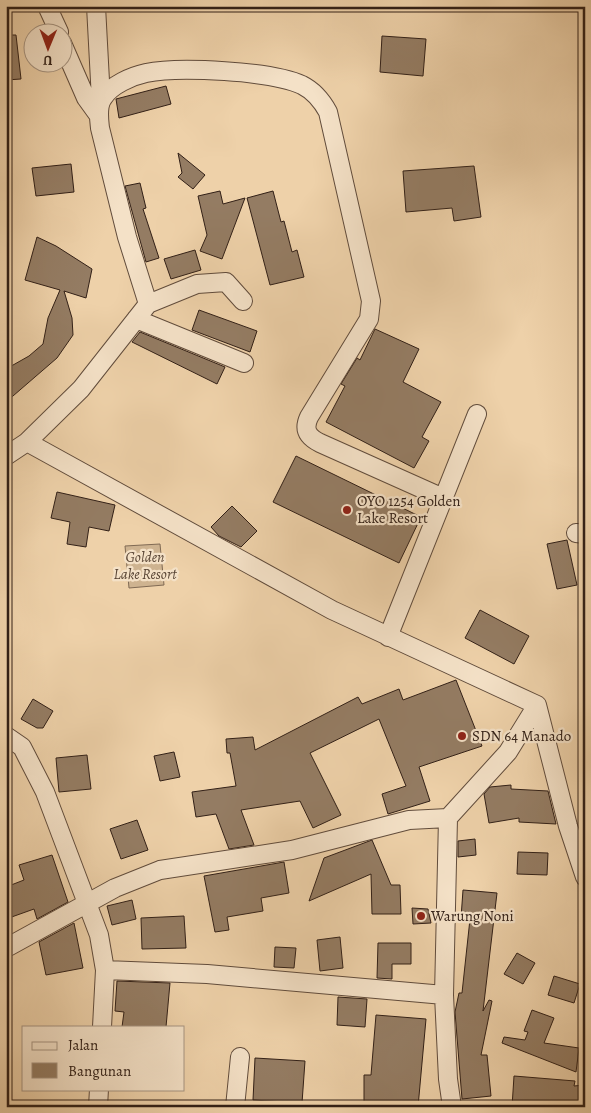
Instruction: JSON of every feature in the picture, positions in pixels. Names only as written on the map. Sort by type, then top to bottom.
[{"type":"street","points":[[47,6],[54,22]]},
{"type":"street","points":[[96,6],[100,108],[123,221],[148,304]]},
{"type":"street","points":[[72,68],[76,78],[100,108]]},
{"type":"street","points":[[100,108],[110,90],[130,78],[146,73],[204,71],[244,73],[288,80],[303,86],[323,103],[328,112],[369,290],[371,309],[369,319],[309,417],[306,430],[310,436],[320,443],[443,498]]},
{"type":"street","points":[[6,456],[27,442],[81,389],[148,304],[196,284],[212,282],[226,282],[243,301]]},
{"type":"street","points":[[136,319],[244,363]]},
{"type":"street","points":[[388,637],[477,414]]},
{"type":"street","points":[[27,442],[332,610],[537,705]]},
{"type":"street","points":[[452,1107],[448,1079],[444,995],[448,818],[508,752],[537,705]]},
{"type":"street","points":[[537,705],[568,826],[585,877]]},
{"type":"street","points":[[6,736],[22,747],[45,792],[99,935],[105,970],[102,1026]]},
{"type":"street","points":[[6,948],[87,903],[160,870],[312,846],[409,820],[448,818]]},
{"type":"street","points":[[105,970],[207,974],[444,995]]},
{"type":"street","points":[[235,1107],[240,1057]]},
{"type":"street","points":[[98,1107],[99,1090]]},
{"type":"green space","name":"Golden Lake Resort","points":[[160,544],[164,585],[129,588],[125,546]]},
{"type":"building","points":[[6,35],[16,35],[21,79],[6,80]]},
{"type":"building","points":[[382,36],[426,39],[423,76],[380,72]]},
{"type":"building","points":[[166,86],[171,104],[119,118],[116,99]]},
{"type":"building","points":[[178,153],[205,175],[193,189],[178,177],[182,173]]},
{"type":"building","points":[[71,164],[74,192],[36,196],[32,168]]},
{"type":"building","points":[[474,166],[481,217],[454,221],[452,208],[406,212],[403,171]]},
{"type":"building","points":[[140,183],[146,208],[143,209],[159,258],[146,262],[125,186]]},
{"type":"building","points":[[220,191],[223,204],[245,198],[222,259],[200,251],[207,235],[198,196]]},
{"type":"building","points":[[273,191],[281,222],[284,221],[292,252],[297,250],[304,277],[270,285],[247,198]]},
{"type":"building","points":[[37,237],[56,246],[92,269],[86,298],[64,291],[72,318],[73,335],[57,358],[6,402],[6,369],[29,356],[43,344],[48,318],[60,290],[25,280]]},
{"type":"building","points":[[195,250],[201,270],[171,279],[164,259]]},
{"type":"building","points":[[199,310],[257,331],[250,352],[192,330]]},
{"type":"building","points":[[375,329],[419,349],[403,382],[441,402],[422,437],[429,441],[414,468],[326,422],[345,386],[341,384],[357,358],[360,360]]},
{"type":"building","points":[[140,332],[225,367],[217,384],[132,342]]},
{"type":"building","name":"OYO 1254 Golden Lake Resort","points":[[296,456],[421,517],[399,563],[273,502]]},
{"type":"building","points":[[57,492],[115,505],[109,531],[89,527],[86,547],[67,544],[70,522],[51,518]]},
{"type":"building","points":[[232,506],[257,531],[241,547],[219,536],[211,527]]},
{"type":"building","points":[[567,540],[577,585],[557,589],[547,544]]},
{"type":"building","points":[[480,610],[529,636],[514,664],[465,638]]},
{"type":"building","points":[[456,680],[482,746],[419,767],[430,801],[388,814],[382,794],[406,786],[379,719],[310,753],[341,815],[313,828],[300,801],[241,810],[254,845],[229,849],[216,814],[196,817],[192,792],[236,786],[230,753],[227,753],[226,739],[253,737],[255,750],[358,697],[362,704],[399,689],[403,700]]},
{"type":"building","points":[[33,699],[53,711],[43,728],[37,728],[21,719]]},
{"type":"building","points":[[174,752],[180,777],[160,781],[154,756]]},
{"type":"building","points":[[87,755],[91,789],[59,792],[56,758]]},
{"type":"building","points":[[511,785],[511,789],[548,791],[556,824],[519,822],[519,818],[489,823],[484,794],[490,787]]},
{"type":"building","points":[[137,820],[148,850],[121,859],[110,829]]},
{"type":"building","points":[[475,839],[476,855],[458,857],[458,841]]},
{"type":"building","points":[[372,840],[391,885],[400,885],[401,914],[372,914],[371,874],[309,901],[324,858]]},
{"type":"building","points":[[518,852],[548,853],[547,875],[517,874]]},
{"type":"building","points":[[52,855],[68,902],[37,919],[34,909],[6,919],[6,887],[24,880],[19,865]]},
{"type":"building","points":[[284,862],[289,893],[261,898],[263,911],[227,917],[229,930],[215,932],[204,876]]},
{"type":"building","points":[[463,890],[497,893],[483,1011],[489,1000],[492,1001],[481,1055],[487,1055],[491,1096],[462,1099],[455,1012],[459,993],[462,993],[470,919],[461,918]]},
{"type":"building","points":[[132,900],[136,919],[112,925],[107,906]]},
{"type":"building","name":"Warung Noni","points":[[412,908],[428,909],[431,923],[413,924]]},
{"type":"building","points":[[184,916],[186,948],[142,949],[141,918]]},
{"type":"building","points":[[74,923],[83,968],[46,975],[39,942]]},
{"type":"building","points":[[340,937],[343,968],[320,971],[317,940]]},
{"type":"building","points":[[378,943],[411,943],[411,964],[392,964],[392,979],[377,978]]},
{"type":"building","points":[[275,947],[296,948],[294,968],[274,967]]},
{"type":"building","points":[[517,953],[535,963],[523,984],[504,974]]},
{"type":"building","points":[[554,976],[580,984],[574,1003],[548,995]]},
{"type":"building","points":[[117,981],[170,983],[166,1026],[122,1026],[124,1012],[115,1011]]},
{"type":"building","points":[[338,997],[367,999],[365,1027],[337,1025]]},
{"type":"building","points":[[532,1010],[554,1018],[544,1043],[579,1048],[576,1072],[502,1043],[504,1037],[525,1040],[528,1032],[524,1031]]},
{"type":"building","points":[[376,1015],[426,1019],[418,1107],[364,1107],[364,1075],[371,1075]]},
{"type":"building","points":[[255,1058],[305,1061],[302,1103],[253,1100]]},
{"type":"building","points":[[514,1076],[575,1081],[574,1086],[585,1085],[585,1107],[512,1107]]},
{"type":"place","name":"OYO 1254 Golden Lake Resort","points":[[347,510]]},
{"type":"place","name":"SDN 64 Manado","points":[[462,736]]},
{"type":"place","name":"Warung Noni","points":[[421,916]]}]
